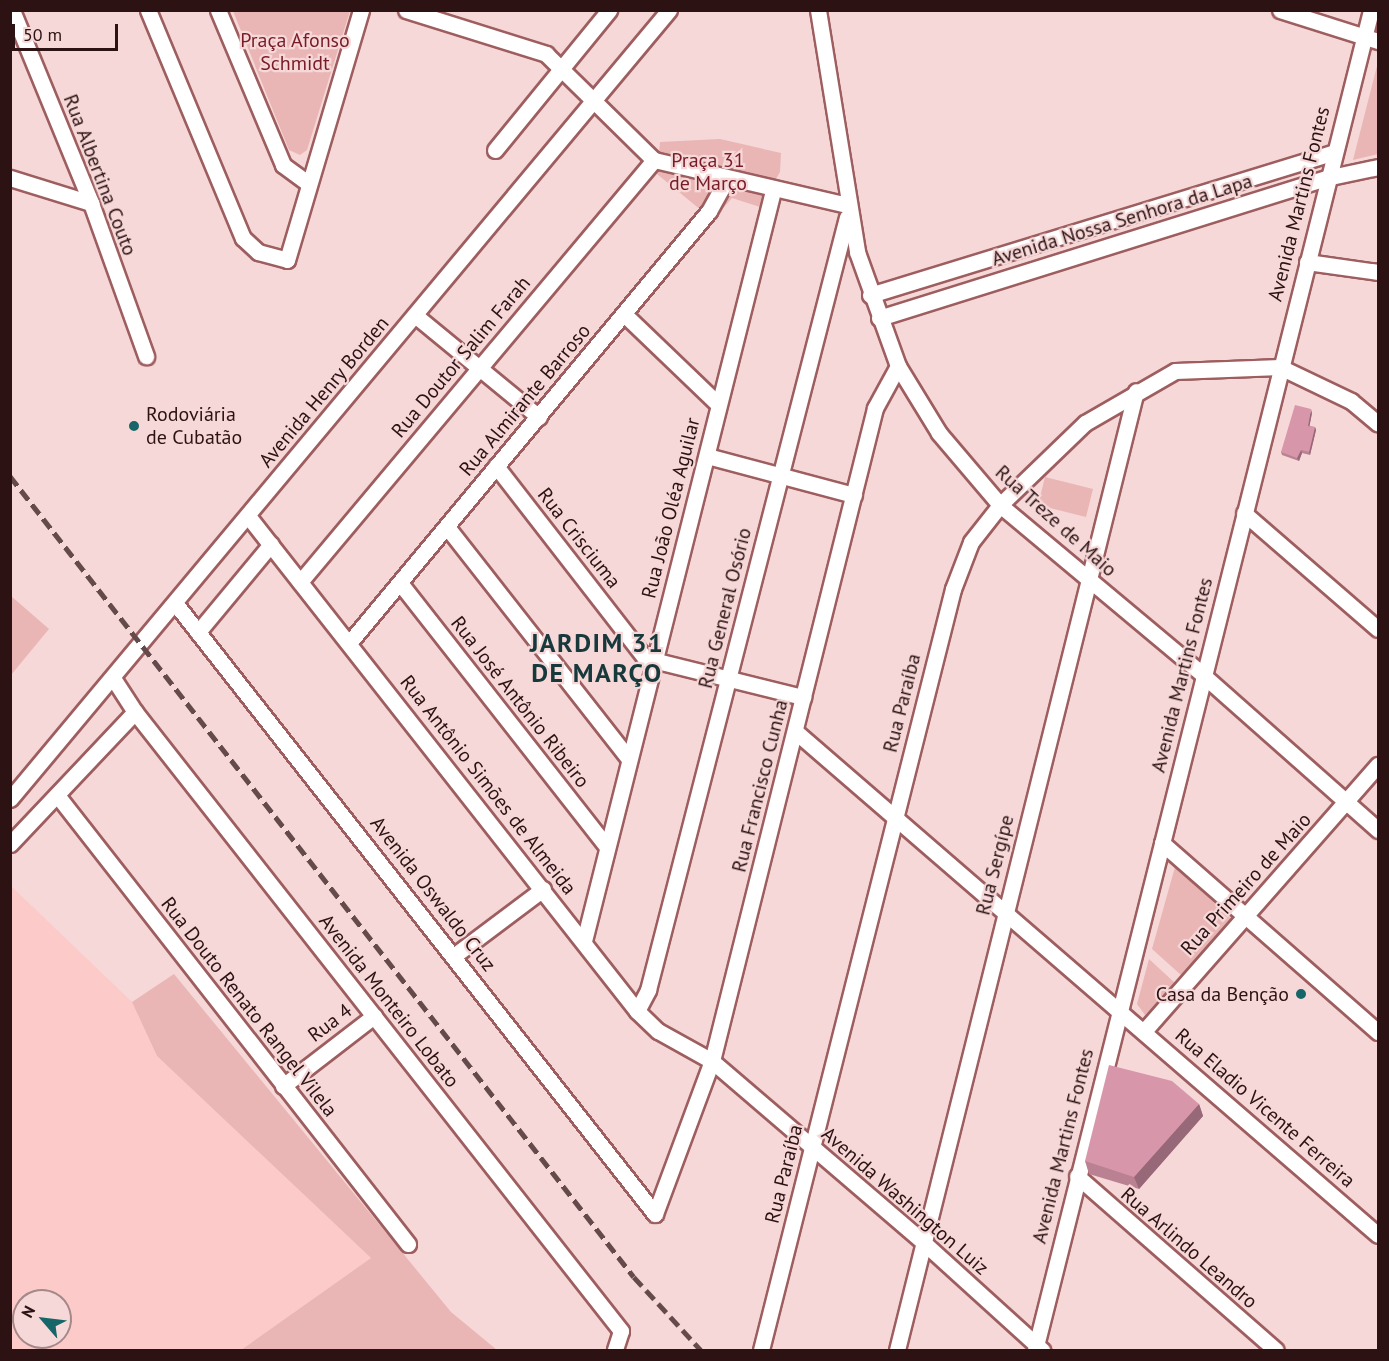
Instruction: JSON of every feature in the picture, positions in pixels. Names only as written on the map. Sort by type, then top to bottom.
[{"type":"street","name":"Rua Albertina Couto","points":[[12,10],[15,31],[92,203],[146,356]]},
{"type":"street","points":[[148,10],[243,238],[258,252],[288,260],[361,10]]},
{"type":"street","points":[[218,10],[283,165],[309,184]]},
{"type":"street","points":[[406,10],[546,54],[562,67],[593,104],[654,160],[848,209]]},
{"type":"street","points":[[495,150],[609,10]]},
{"type":"street","name":"Avenida Henry Borden","points":[[10,799],[416,316],[669,10]]},
{"type":"street","name":"Rua Treze de Maio","points":[[818,10],[848,209],[870,295],[898,366],[939,433],[1000,504],[1203,675],[1378,830]]},
{"type":"street","points":[[1280,10],[1371,39]]},
{"type":"street","name":"Avenida Martins Fontes","points":[[1038,1349],[1077,1176],[1326,178],[1371,39],[1371,10]]},
{"type":"street","name":"Avenida Nossa Senhora da Lapa","points":[[870,295],[1334,152]]},
{"type":"street","name":"Rua Doutor Salim Farah","points":[[300,582],[654,160]]},
{"type":"street","name":"Avenida Nossa Senhora da Lapa","points":[[879,318],[1326,178],[1378,167]]},
{"type":"street","points":[[10,178],[92,203]]},
{"type":"street","name":"Rua Almirante Barroso","points":[[348,642],[400,583],[710,211],[727,179]]},
{"type":"street","name":"Rua João Oléa Aguilar","points":[[584,941],[773,191]]},
{"type":"street","name":"Rua General Osório","points":[[637,1011],[648,990],[848,209]]},
{"type":"street","points":[[1306,262],[1378,272]]},
{"type":"street","points":[[624,314],[718,404]]},
{"type":"street","points":[[416,316],[539,417]]},
{"type":"street","name":"Rua Francisco Cunha","points":[[655,1214],[712,1061],[796,732],[875,408],[898,366]]},
{"type":"street","name":"Rua Paraíba","points":[[761,1350],[953,589],[971,542],[1000,504],[1085,423],[1136,391],[1175,371],[1280,367],[1352,400],[1378,424]]},
{"type":"street","name":"Rua Sergípe","points":[[897,1350],[1136,391]]},
{"type":"street","points":[[707,456],[854,495]]},
{"type":"street","name":"Rua Crisciuma","points":[[496,466],[645,658],[654,660]]},
{"type":"street","points":[[1244,513],[1378,629]]},
{"type":"street","name":"Rua Antônio Simões de Almeida","points":[[248,516],[543,888],[637,1011],[658,1031],[712,1061]]},
{"type":"street","points":[[447,527],[629,759]]},
{"type":"street","points":[[198,632],[271,544]]},
{"type":"street","name":"Rua José Antônio Ribeiro","points":[[400,583],[607,847]]},
{"type":"street","name":"Avenida Oswaldo Cruz","points":[[175,603],[455,955],[655,1214]]},
{"type":"street","points":[[654,660],[804,697]]},
{"type":"street","name":"Avenida Monteiro Lobato","points":[[112,678],[135,712],[621,1331],[615,1350]]},
{"type":"street","points":[[10,844],[135,712]]},
{"type":"street","name":"Rua Eladio Vicente Ferreira","points":[[796,732],[896,815],[1378,1234]]},
{"type":"street","name":"Rua Primeiro de Maio","points":[[1145,1030],[1378,765]]},
{"type":"street","name":"Rua Douto Renato Rangel Vilela","points":[[57,795],[408,1244]]},
{"type":"street","points":[[1161,843],[1378,1032]]},
{"type":"street","points":[[455,955],[543,888]]},
{"type":"street","name":"Rua 4","points":[[283,1086],[374,1016]]},
{"type":"street","name":"Avenida Washington Luiz","points":[[712,1061],[923,1242],[1038,1349]]},
{"type":"street","name":"Rua Arlindo Leandro","points":[[1077,1176],[1276,1350]]},
{"type":"shaded area","points":[[10,885],[132,1002],[157,1056],[371,1258],[241,1350],[11,1350]]},
{"type":"green space","name":"Praça Afonso Schmidt","points":[[233,11],[350,11],[307,150],[300,155],[289,150]]},
{"type":"green space","points":[[1378,62],[1378,154],[1353,160]]},
{"type":"green space","name":"Praça 31 de Março","points":[[720,139],[781,153],[780,172],[760,207],[732,198],[713,220],[657,174],[660,142]]},
{"type":"green space","points":[[1045,477],[1093,489],[1086,517],[1038,505]]},
{"type":"green space","points":[[11,596],[49,629],[11,675]]},
{"type":"green space","points":[[1175,867],[1232,919],[1181,975],[1152,949]]},
{"type":"green space","points":[[1149,959],[1175,983],[1145,1015],[1137,1004]]},
{"type":"green space","points":[[174,974],[451,1312],[497,1350],[241,1350],[371,1258],[157,1056],[132,1002]]},
{"type":"building","points":[[1295,405],[1311,409],[1308,426],[1315,427],[1309,452],[1301,450],[1297,458],[1281,452]]},
{"type":"building","points":[[1109,1065],[1172,1081],[1199,1104],[1134,1177],[1085,1161]]},
{"type":"railway","points":[[10,476],[634,1277],[701,1350]]},
{"type":"place","name":"Rodoviária de Cubatão","points":[[134,426]]},
{"type":"place","name":"Casa da Benção","points":[[1301,994]]},
{"type":"district","name":"JARDIM 31 DE MARÇO","points":[[597,658]]}]
